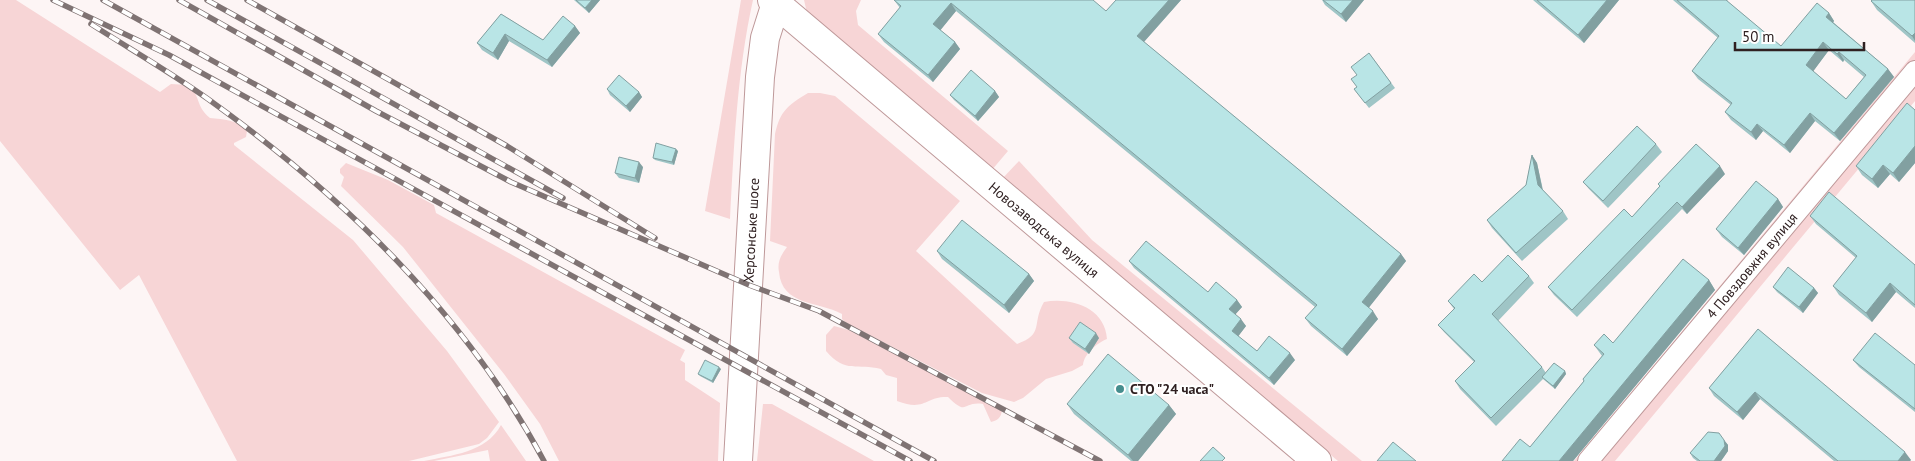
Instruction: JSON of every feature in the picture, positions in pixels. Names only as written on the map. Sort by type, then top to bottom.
[{"type":"street","name":"Херсонське шосе","points":[[738,461],[760,77],[765,38],[775,1]]},
{"type":"street","name":"Новозаводська вулиця","points":[[775,1],[1317,461]]},
{"type":"street","name":"4 Повздовжня вулиця","points":[[1588,461],[1915,71]]},
{"type":"shaded area","points":[[0,0],[16,0],[160,92],[171,84],[188,85],[195,93],[205,114],[210,118],[230,121],[243,127],[247,131],[246,137],[234,143],[234,145],[353,240],[447,351],[499,422],[487,438],[479,444],[409,461],[237,461],[139,275],[120,290],[0,141]]},
{"type":"shaded area","points":[[741,0],[753,0],[740,82],[730,219],[705,211]]},
{"type":"shaded area","points":[[804,0],[861,0],[856,11],[858,25],[1008,151],[991,171],[808,17]]},
{"type":"shaded area","points":[[1915,52],[1915,62],[1579,461],[1574,461]]},
{"type":"shaded area","points":[[1915,79],[1915,101],[1615,461],[1594,461]]},
{"type":"shaded area","points":[[808,93],[835,96],[960,201],[916,251],[1017,344],[1026,340],[1034,332],[1044,302],[1054,301],[1075,303],[1093,312],[1105,328],[1107,339],[1092,349],[1083,365],[1072,371],[1046,379],[1023,398],[1014,402],[982,393],[846,323],[842,319],[842,314],[794,297],[782,283],[779,268],[780,259],[787,247],[770,241],[775,134],[779,120],[786,109]]},
{"type":"shaded area","points":[[1019,161],[1092,240],[1362,461],[1338,461],[1001,180]]},
{"type":"shaded area","points":[[346,163],[388,180],[434,205],[436,213],[685,350],[680,360],[685,363],[685,380],[720,403],[718,461],[559,461],[540,424],[504,374],[403,247],[341,186],[344,177],[340,173],[340,169]]},
{"type":"shaded area","points":[[834,326],[849,330],[1002,410],[1000,417],[991,422],[983,404],[971,404],[962,407],[948,397],[940,397],[914,405],[897,401],[897,378],[886,375],[881,369],[840,363],[826,351],[826,335]]},
{"type":"shaded area","points":[[763,404],[772,404],[874,461],[757,461]]},
{"type":"shaded area","points":[[501,425],[526,461],[490,461],[488,450],[434,461],[424,461],[457,454],[477,447],[487,442]]},
{"type":"building","points":[[576,0],[592,0],[585,8]]},
{"type":"building","points":[[894,0],[1093,0],[1106,11],[1116,0],[1169,0],[1137,36],[1401,254],[1362,302],[1373,311],[1342,349],[1305,318],[1317,305],[951,3],[933,24],[955,42],[928,75],[878,34],[901,6]]},
{"type":"building","points":[[1323,0],[1353,0],[1341,14]]},
{"type":"building","points":[[1537,0],[1607,0],[1578,35]]},
{"type":"building","points":[[1677,0],[1726,0],[1781,46],[1817,3],[1829,13],[1826,17],[1888,69],[1834,133],[1810,113],[1784,145],[1757,124],[1751,132],[1725,112],[1732,103],[1692,71],[1719,36]],"holes":[[[1823,42],[1837,54],[1839,52],[1866,75],[1846,99],[1806,65]]]},
{"type":"building","points":[[1872,0],[1915,0],[1915,33],[1912,36]]},
{"type":"building","points":[[501,14],[543,40],[563,16],[575,26],[547,60],[505,34],[493,53],[477,43]]},
{"type":"building","points":[[1369,53],[1391,83],[1365,103],[1354,89],[1357,87],[1351,79],[1357,75],[1351,67]]},
{"type":"building","points":[[971,70],[995,91],[975,116],[950,95]]},
{"type":"building","points":[[619,75],[639,92],[626,106],[607,89]]},
{"type":"building","points":[[1907,103],[1915,110],[1915,146],[1893,173],[1883,165],[1872,179],[1856,166]]},
{"type":"building","points":[[1637,126],[1656,144],[1603,201],[1583,182]]},
{"type":"building","points":[[656,143],[676,149],[672,162],[653,158]]},
{"type":"building","points":[[1696,144],[1720,166],[1682,207],[1677,202],[1572,310],[1548,287],[1624,209],[1632,217],[1660,186],[1658,184]]},
{"type":"building","points":[[1532,155],[1538,185],[1563,211],[1516,253],[1487,220],[1526,185]]},
{"type":"building","points":[[619,157],[639,162],[635,178],[615,173]]},
{"type":"building","points":[[1756,181],[1778,199],[1738,248],[1716,229]]},
{"type":"building","points":[[1829,192],[1915,265],[1915,305],[1890,283],[1866,313],[1833,286],[1857,256],[1810,216]]},
{"type":"building","points":[[962,220],[1029,274],[1004,305],[937,251]]},
{"type":"building","points":[[1146,241],[1208,292],[1216,282],[1237,300],[1229,309],[1241,319],[1232,331],[1257,351],[1269,336],[1290,353],[1269,378],[1129,261]]},
{"type":"building","points":[[1508,255],[1529,276],[1492,314],[1542,367],[1491,418],[1455,381],[1475,361],[1438,325],[1455,308],[1448,301],[1474,274],[1482,282]]},
{"type":"building","points":[[1683,259],[1709,280],[1559,461],[1502,461],[1520,439],[1530,447],[1604,354],[1594,345],[1604,334],[1613,343]]},
{"type":"building","points":[[1788,267],[1814,288],[1799,307],[1773,287]]},
{"type":"building","points":[[1080,322],[1096,333],[1085,349],[1069,338]]},
{"type":"building","points":[[1758,329],[1905,452],[1898,461],[1838,461],[1755,392],[1737,412],[1709,388]]},
{"type":"building","points":[[1875,333],[1915,365],[1915,409],[1853,360]]},
{"type":"building","name":"СТО \"24 часа\"","points":[[1108,354],[1169,405],[1128,455],[1067,404]]},
{"type":"building","points":[[705,360],[719,367],[712,381],[698,374]]},
{"type":"building","points":[[1554,363],[1565,371],[1553,386],[1542,377]]},
{"type":"building","points":[[1708,432],[1719,433],[1724,440],[1725,446],[1714,461],[1700,461],[1690,453]]},
{"type":"building","points":[[1393,442],[1416,461],[1377,461]]},
{"type":"building","points":[[1213,447],[1225,458],[1222,461],[1200,461]]},
{"type":"railway","points":[[53,0],[169,55],[910,461]]},
{"type":"railway","points":[[103,0],[934,461]]},
{"type":"railway","points":[[179,0],[376,111],[511,182],[749,285],[819,311],[1100,461]]},
{"type":"railway","points":[[207,0],[563,198]]},
{"type":"railway","points":[[247,0],[507,146],[655,238]]},
{"type":"railway","points":[[91,24],[208,99],[258,136],[353,217],[439,307],[477,356],[512,407],[544,461]]},
{"type":"place","name":"СТО \"24 часа\"","points":[[1120,389]]}]
